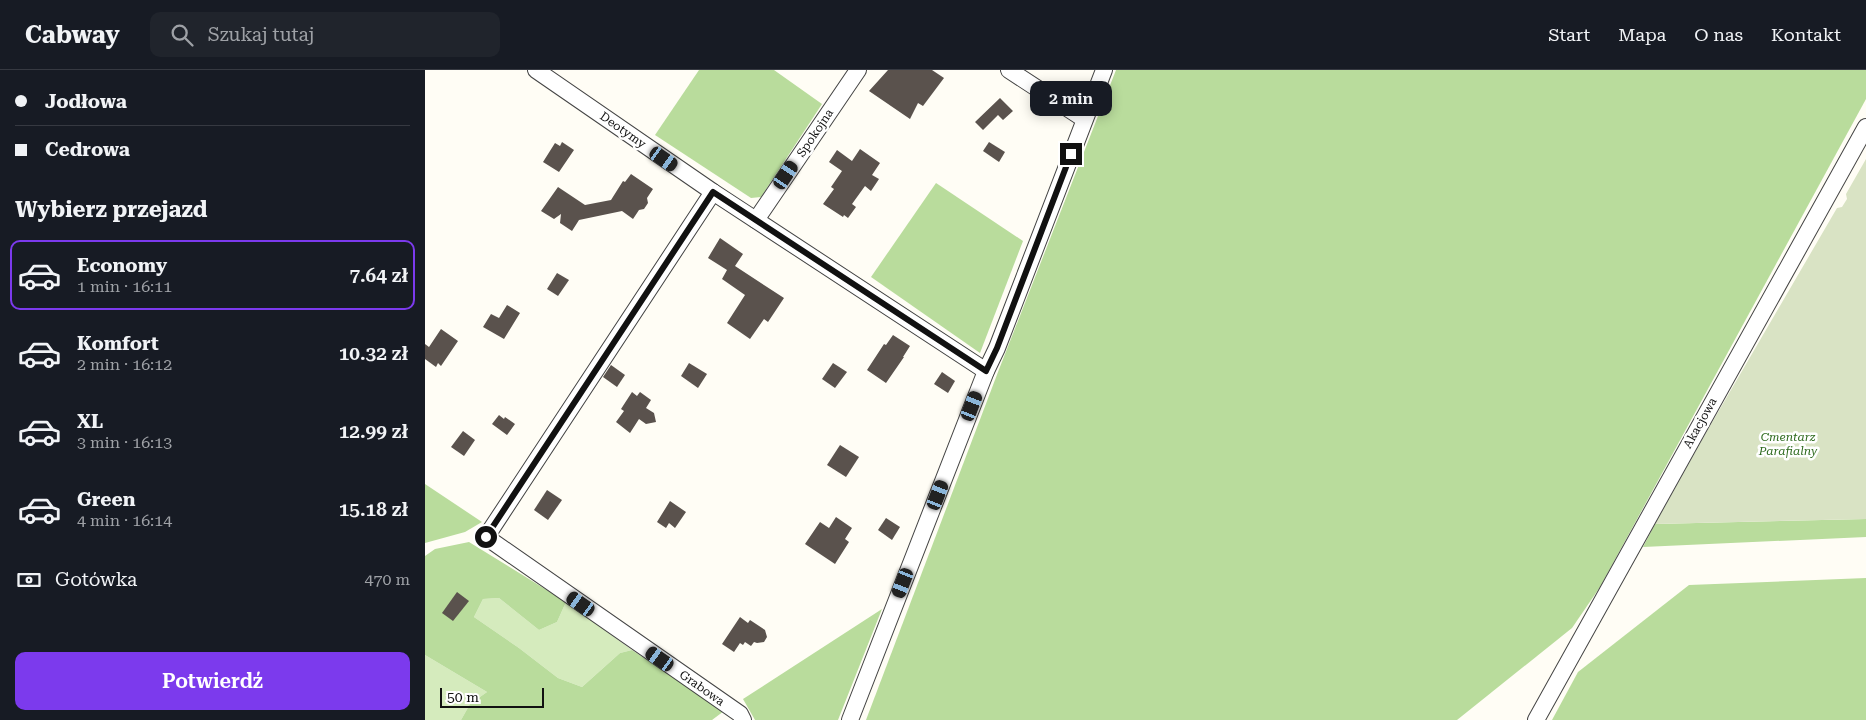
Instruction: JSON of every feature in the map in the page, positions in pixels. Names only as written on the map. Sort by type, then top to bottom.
[{"type":"street","name":"Deotymy","points":[[536,70],[713,192],[986,371]]},
{"type":"street","name":"Spokojna","points":[[756,220],[858,70]]},
{"type":"street","points":[[1009,70],[1085,119]]},
{"type":"street","points":[[850,720],[986,371],[997,348],[1104,70]]},
{"type":"street","name":"Akacjowa","points":[[1536,720],[1866,127]]},
{"type":"street","name":"Grabowa","points":[[713,192],[486,537],[738,718]]},
{"type":"green space","points":[[699,70],[774,70],[822,104],[761,197],[751,198],[655,135]]},
{"type":"green space","points":[[1116,70],[1866,70],[1866,99],[1600,587],[1572,628],[1457,720],[866,720],[998,372]]},
{"type":"green space","name":"Cmentarz Parafialny","points":[[1866,159],[1866,519],[1655,524],[1837,208],[1842,207],[1847,199],[1846,194]]},
{"type":"green space","points":[[936,183],[1023,241],[980,353],[871,277]]},
{"type":"green space","points":[[425,484],[482,522],[465,532],[425,543]]},
{"type":"green space","points":[[1866,519],[1866,537],[1643,547],[1655,524]]},
{"type":"green space","points":[[469,542],[566,602],[557,622],[539,630],[499,598],[483,599],[474,617],[558,678],[582,687],[620,653],[632,650],[724,711],[712,720],[461,720],[470,704],[487,692],[425,655],[425,556],[435,549]]},
{"type":"green space","points":[[1866,578],[1866,720],[1552,720],[1578,672],[1689,585]]},
{"type":"green space","points":[[499,598],[539,630],[557,622],[566,602],[632,650],[620,653],[582,687],[558,678],[474,617],[483,599]]},
{"type":"green space","points":[[882,609],[838,720],[755,720],[743,699]]},
{"type":"green space","points":[[425,655],[487,692],[470,704],[461,720],[425,720]]},
{"type":"building","points":[[888,70],[932,70],[944,78],[923,106],[918,103],[910,119],[869,91]]},
{"type":"building","points":[[1000,98],[1013,111],[1003,120],[998,115],[983,130],[975,122]]},
{"type":"building","points":[[562,142],[574,150],[559,172],[543,162],[555,143],[560,146]]},
{"type":"building","points":[[989,142],[1005,152],[999,162],[983,151]]},
{"type":"building","points":[[860,149],[880,163],[872,175],[879,179],[871,191],[865,186],[852,204],[856,207],[848,218],[844,215],[843,217],[823,204],[834,189],[831,187],[842,171],[829,162],[837,150],[852,161]]},
{"type":"building","points":[[631,174],[653,189],[647,198],[648,203],[644,209],[639,210],[633,219],[622,211],[579,220],[572,231],[560,223],[561,214],[554,219],[541,211],[558,187],[585,205],[611,200],[623,181],[625,182]]},
{"type":"building","points":[[720,238],[743,254],[735,266],[784,298],[768,322],[764,319],[750,339],[727,323],[745,295],[722,279],[727,270],[708,258]]},
{"type":"building","points":[[557,273],[569,280],[558,296],[547,289]]},
{"type":"building","points":[[507,305],[520,313],[504,339],[483,327],[491,314],[499,318]]},
{"type":"building","points":[[441,329],[458,341],[441,366],[438,363],[436,367],[425,359],[425,344],[429,347]]},
{"type":"building","points":[[893,335],[910,346],[886,383],[867,370],[884,344],[886,345]]},
{"type":"building","points":[[689,363],[707,374],[698,388],[681,376]]},
{"type":"building","points":[[833,363],[847,372],[835,388],[822,379]]},
{"type":"building","points":[[611,365],[625,375],[617,387],[603,377]]},
{"type":"building","points":[[942,372],[955,381],[948,393],[934,384]]},
{"type":"building","points":[[632,392],[637,396],[640,392],[651,400],[646,408],[654,413],[656,422],[646,424],[639,419],[630,433],[616,422],[624,411],[621,409]]},
{"type":"building","points":[[499,415],[515,424],[507,435],[492,424]]},
{"type":"building","points":[[463,431],[475,440],[464,456],[451,447]]},
{"type":"building","points":[[840,445],[859,457],[846,477],[827,465]]},
{"type":"building","points":[[547,490],[562,500],[548,520],[534,510]]},
{"type":"building","points":[[670,501],[686,512],[675,528],[669,523],[666,528],[657,522]]},
{"type":"building","points":[[836,517],[852,528],[845,539],[849,542],[835,564],[805,544],[820,522],[829,528]]},
{"type":"building","points":[[886,518],[900,527],[892,540],[878,530]]},
{"type":"building","points":[[457,592],[469,601],[453,621],[442,613]]},
{"type":"building","points":[[740,617],[748,623],[750,620],[765,630],[767,637],[764,642],[754,642],[751,646],[745,642],[743,645],[740,643],[734,652],[722,644]]},
{"type":"route","points":[[486,537],[713,192],[986,371],[997,348],[1071,154]]}]
